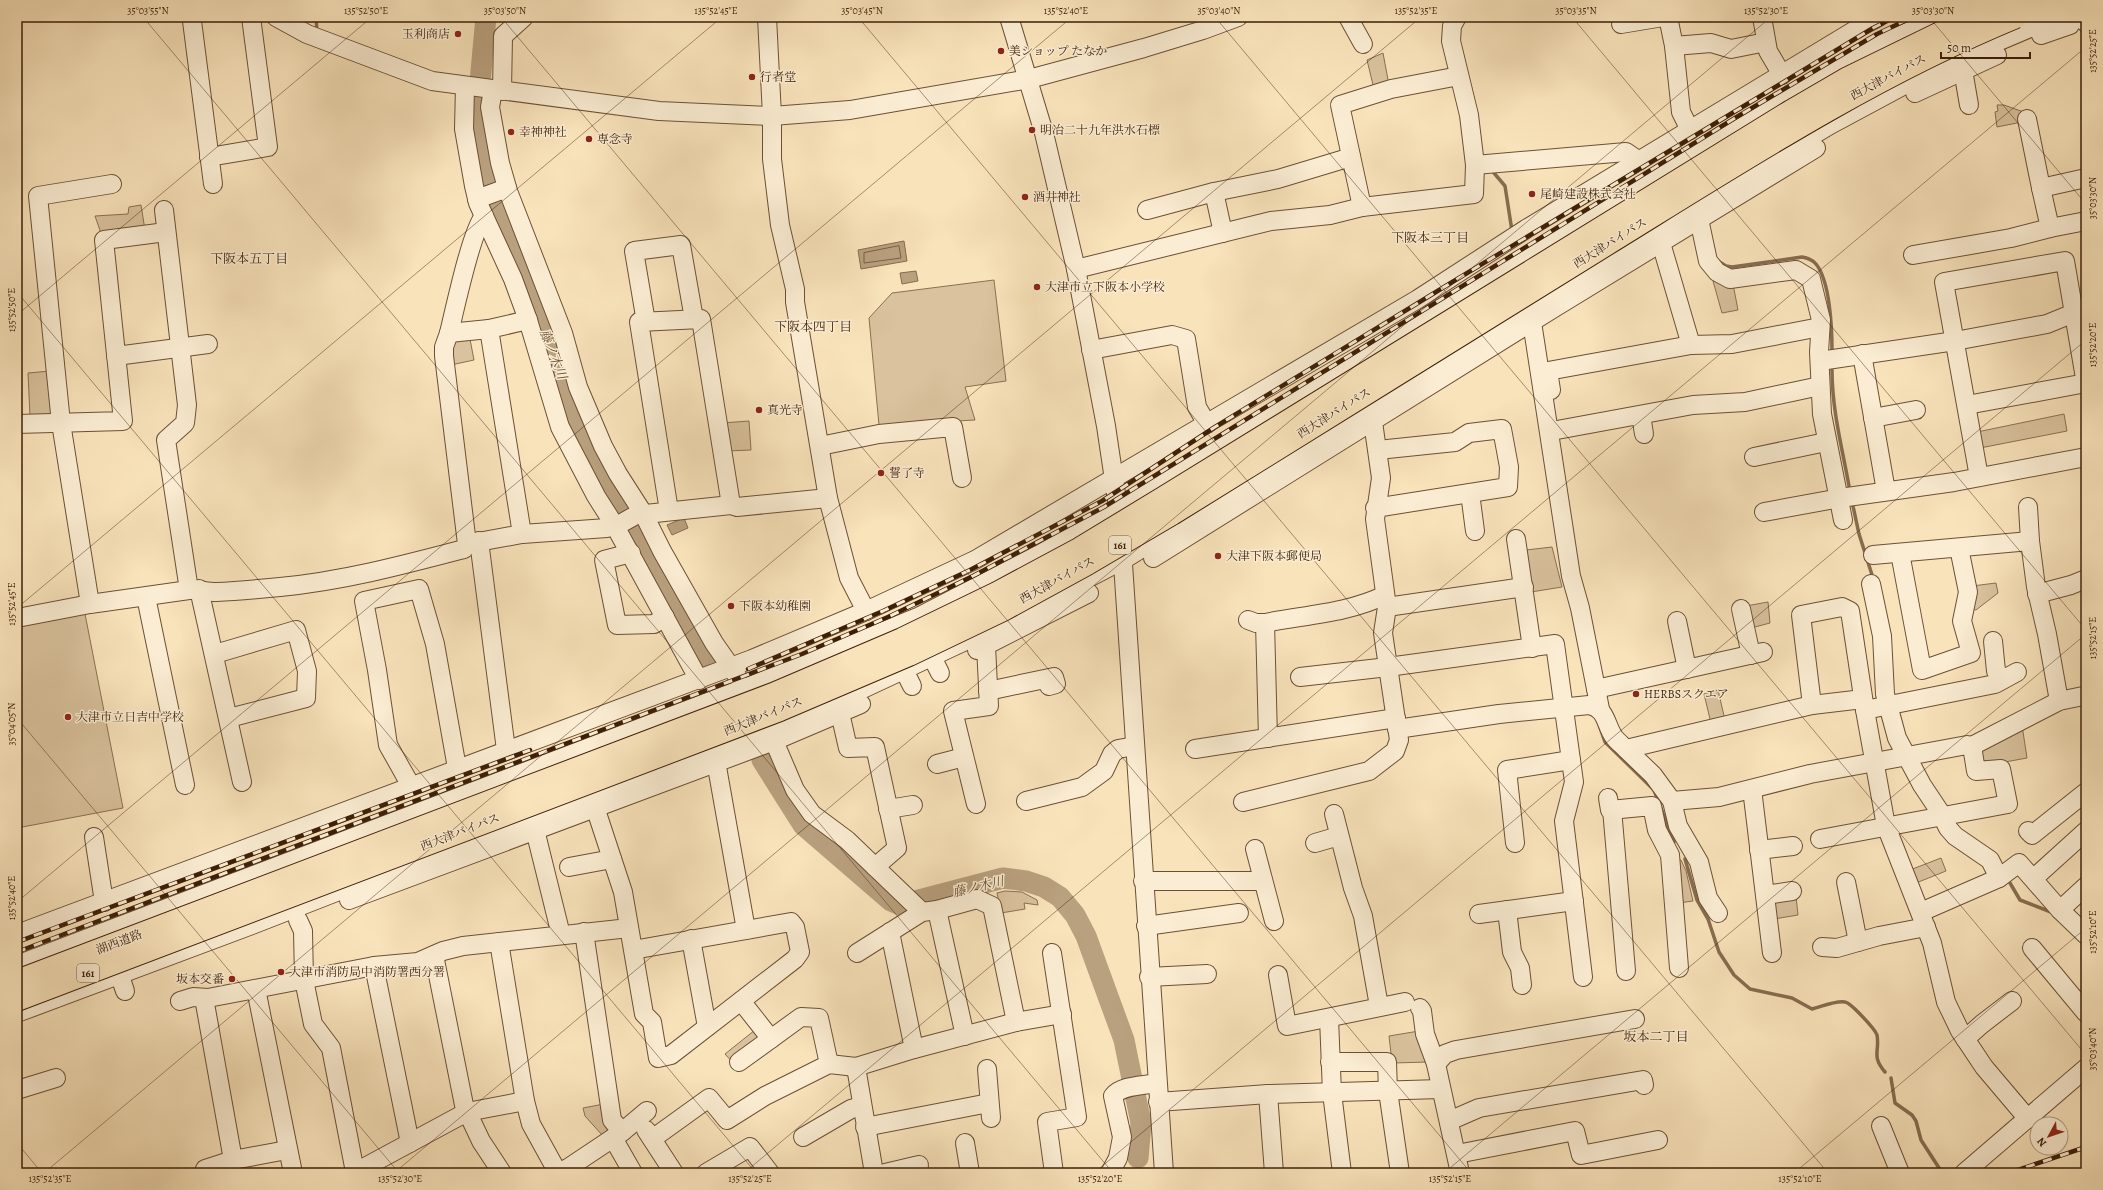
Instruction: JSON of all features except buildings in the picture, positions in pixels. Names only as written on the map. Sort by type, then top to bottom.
[{"type":"highway","name":"西大津バイパス","points":[[157,937],[773,694],[902,639],[997,593],[1079,549],[1157,502],[1791,112],[1853,76],[1972,17]]},
{"type":"highway","name":"西大津バイパス","points":[[157,937],[780,710],[909,655],[1003,610],[1087,564],[1172,514],[1800,126],[1911,65],[1972,35],[2025,28]]},
{"type":"highway","name":"湖西道路","points":[[17,981],[157,937]]},
{"type":"highway","name":"湖西道路","points":[[17,1000],[157,937]]},
{"type":"street","points":[[210,156],[268,147],[251,17]]},
{"type":"street","points":[[276,17],[307,34],[432,81],[467,87],[659,111],[772,116],[850,110],[1029,79],[1144,48],[1203,30],[1238,17]]},
{"type":"street","points":[[524,17],[503,36],[495,90],[490,107],[493,131],[507,188],[563,333],[578,387],[603,446],[640,514],[707,630],[776,732],[794,790],[812,814],[847,840],[875,867],[921,907],[965,1036]]},
{"type":"street","points":[[767,17],[772,116],[772,159],[780,225],[795,289],[795,302],[828,498],[849,578],[866,610]]},
{"type":"street","points":[[1009,17],[1029,79],[1044,133],[1076,269],[1106,426],[1113,479],[1120,509],[1149,977],[1141,1086]]},
{"type":"street","points":[[1348,17],[1363,44]]},
{"type":"street","points":[[1076,269],[1271,221],[1330,215],[1362,208],[1474,194],[1475,164],[1469,115],[1451,41],[1452,26],[1457,17]]},
{"type":"street","points":[[1621,24],[1663,17]]},
{"type":"street","points":[[1668,17],[1674,46],[1681,112],[1690,130]]},
{"type":"street","points":[[1762,17],[1768,51],[1782,75]]},
{"type":"street","points":[[17,934],[457,768],[731,667],[866,610],[975,560],[1418,299],[1518,235],[1782,75],[1859,22],[1879,17]]},
{"type":"street","points":[[17,965],[699,706],[920,616],[1038,555],[1120,509],[1688,159],[1884,42],[1943,17]]},
{"type":"street","points":[[937,666],[986,646],[1037,617],[1122,560],[1175,536],[1714,202],[1830,125],[1931,71],[2025,28],[2074,20]]},
{"type":"street","points":[[190,28],[213,184]]},
{"type":"street","points":[[1263,482],[1373,422],[1532,322],[1551,302],[1661,243],[1699,219],[1714,202],[1923,88],[1963,70],[2025,28]]},
{"type":"street","points":[[1674,46],[1711,43],[1731,49],[1766,42]]},
{"type":"street","points":[[1963,70],[1969,105]]},
{"type":"street","points":[[1362,208],[1340,105],[1391,89],[1459,76]]},
{"type":"street","points":[[467,87],[464,130],[477,199],[513,279],[528,320],[560,427],[596,496],[617,525],[665,617],[695,681],[699,706],[714,755],[746,930]]},
{"type":"street","points":[[2027,119],[2027,139],[2041,188],[2050,228]]},
{"type":"street","points":[[1675,139],[1714,202]]},
{"type":"street","points":[[1475,164],[1626,152],[1639,161]]},
{"type":"street","points":[[1148,210],[1214,192],[1278,179],[1351,157]]},
{"type":"street","points":[[2041,188],[2086,178]]},
{"type":"street","points":[[90,604],[61,423],[38,196],[112,184]]},
{"type":"street","points":[[477,199],[507,188]]},
{"type":"street","points":[[1214,192],[1223,233]]},
{"type":"street","points":[[164,210],[187,405],[185,423],[166,440],[194,589],[215,654],[242,782]]},
{"type":"street","points":[[484,216],[480,221],[475,237],[444,347],[444,356],[506,750]]},
{"type":"street","points":[[1699,219],[1708,261],[1717,272],[1730,280],[1796,270],[1811,279],[1821,320],[1820,386],[1826,442],[1840,498],[1843,520]]},
{"type":"street","points":[[1913,255],[2011,238],[2086,221]]},
{"type":"street","points":[[17,424],[123,421],[104,240],[166,232]]},
{"type":"street","points":[[1518,235],[1523,261],[1551,302]]},
{"type":"street","points":[[1661,243],[1691,345]]},
{"type":"street","points":[[646,322],[634,251],[681,245],[694,319]]},
{"type":"street","points":[[1966,405],[2086,383],[2080,311],[2065,261],[1944,282],[1955,340],[1966,405],[1979,477]]},
{"type":"street","points":[[1820,361],[2047,324],[2080,311]]},
{"type":"street","points":[[669,511],[640,322],[701,319],[731,505]]},
{"type":"street","points":[[449,333],[489,329],[528,320]]},
{"type":"street","points":[[1532,322],[1571,576],[1601,688]]},
{"type":"street","points":[[1560,448],[1548,371],[1691,345],[1732,344],[1820,327]]},
{"type":"street","points":[[489,329],[522,534]]},
{"type":"street","points":[[1091,350],[1172,335],[1186,339],[1197,407],[1207,424]]},
{"type":"street","points":[[116,356],[208,344]]},
{"type":"street","points":[[1862,354],[1886,491]]},
{"type":"street","points":[[1557,430],[1693,406],[1745,402],[1820,386]]},
{"type":"street","points":[[1873,418],[1916,410]]},
{"type":"street","points":[[1641,415],[1644,434]]},
{"type":"street","points":[[1243,802],[1370,771],[1395,751],[1399,740],[1383,632],[1386,601],[1374,519],[1381,478],[1373,422]]},
{"type":"street","points":[[820,446],[879,434],[953,427],[962,478]]},
{"type":"street","points":[[1375,508],[1508,487],[1509,467],[1502,429],[1469,433],[1455,442],[1378,450]]},
{"type":"street","points":[[1187,436],[1198,456],[1198,461],[1225,505]]},
{"type":"street","points":[[1754,457],[1826,442]]},
{"type":"street","points":[[1764,512],[1840,498],[1979,477],[2086,457]]},
{"type":"street","points":[[1470,493],[1475,531]]},
{"type":"street","points":[[17,618],[90,604],[194,589],[214,592],[280,587],[356,576],[427,560],[464,549],[473,543],[522,534],[607,528],[640,514],[731,505],[737,507],[828,498]]},
{"type":"street","points":[[2028,507],[2030,541],[2037,594],[2047,634],[2059,701]]},
{"type":"street","points":[[1153,558],[1175,536]]},
{"type":"street","points":[[1516,539],[1532,648]]},
{"type":"street","points":[[1873,555],[2030,541]]},
{"type":"street","points":[[1900,553],[1922,670],[1971,652],[1962,621],[1968,592],[1959,548]]},
{"type":"street","points":[[631,553],[604,560],[616,625],[654,624],[665,617]]},
{"type":"street","points":[[356,576],[364,600],[377,670],[388,745],[411,786]]},
{"type":"street","points":[[2037,594],[2071,585],[2086,579]]},
{"type":"street","points":[[1871,584],[1882,636],[1888,706],[1897,738],[1908,756],[1922,785],[1948,828],[1955,836],[1990,860],[1999,878]]},
{"type":"street","points":[[1268,738],[1257,622],[1386,601],[1524,587]]},
{"type":"street","points":[[364,600],[419,589],[435,644],[457,768]]},
{"type":"street","points":[[17,1025],[123,983],[307,914],[714,755],[776,732],[840,713],[1089,593]]},
{"type":"street","points":[[146,597],[185,785]]},
{"type":"street","points":[[1812,705],[1801,615],[1842,607],[1850,611],[1864,705],[1886,826],[1924,920],[1946,1002],[1966,1039],[1984,1066],[2028,1119]]},
{"type":"street","points":[[1601,688],[1757,654],[1742,609]]},
{"type":"street","points":[[1677,621],[1687,669]]},
{"type":"street","points":[[215,654],[296,630],[307,671],[306,698],[229,718]]},
{"type":"street","points":[[1594,636],[1601,688],[1600,709]]},
{"type":"street","points":[[1626,749],[1812,705],[1888,706],[1995,684],[2010,676],[1996,671],[1993,641],[1982,650]]},
{"type":"street","points":[[1300,677],[1388,668],[1556,644],[1563,707],[1574,782],[1564,821],[1583,977]]},
{"type":"street","points":[[976,804],[953,711],[989,706],[986,646]]},
{"type":"street","points":[[988,691],[1054,677],[1056,684],[1049,686]]},
{"type":"street","points":[[776,732],[839,700],[909,679]]},
{"type":"street","points":[[1672,801],[1719,797],[1810,774],[1968,745],[1972,746],[2059,701],[2083,696]]},
{"type":"street","points":[[1195,749],[1268,738],[1589,705],[1600,709],[1606,717],[1614,738],[1653,775],[1672,801],[1678,826],[1690,846],[1704,878],[1708,898],[1718,913]]},
{"type":"street","points":[[840,713],[848,748],[875,747],[897,848],[875,867]]},
{"type":"street","points":[[1026,801],[1082,787],[1104,771],[1112,754],[1118,749],[1134,746]]},
{"type":"street","points":[[1820,839],[2008,804],[2001,769],[1976,771],[1972,746]]},
{"type":"street","points":[[451,858],[535,830],[595,807],[714,755]]},
{"type":"street","points":[[937,764],[964,757]]},
{"type":"street","points":[[1515,843],[1507,770],[1571,760]]},
{"type":"street","points":[[1752,789],[1772,952]]},
{"type":"street","points":[[2028,830],[2032,835],[2086,792]]},
{"type":"street","points":[[1626,971],[1610,804],[1652,806],[1657,830],[1670,855],[1679,968]]},
{"type":"street","points":[[888,809],[913,805]]},
{"type":"street","points":[[595,807],[623,892],[644,1014],[652,1022],[658,1058],[671,1055],[795,959],[800,952],[795,927],[791,922],[633,950]]},
{"type":"street","points":[[1334,814],[1353,888],[1363,916],[1379,1006]]},
{"type":"street","points":[[535,830],[560,935]]},
{"type":"street","points":[[2034,878],[2086,831]]},
{"type":"street","points":[[1315,842],[1339,836]]},
{"type":"street","points":[[94,837],[104,902]]},
{"type":"street","points":[[1670,855],[1690,846]]},
{"type":"street","points":[[1759,850],[1793,846]]},
{"type":"street","points":[[1255,849],[1274,922]]},
{"type":"street","points":[[569,867],[612,858]]},
{"type":"street","points":[[1822,947],[1837,948],[1879,936],[1924,920],[1999,878],[2019,863],[2034,878],[2060,910],[2086,935]]},
{"type":"street","points":[[243,879],[244,903],[255,933]]},
{"type":"street","points":[[1143,881],[1263,881]]},
{"type":"street","points":[[1846,882],[1858,942]]},
{"type":"street","points":[[2060,910],[2086,886]]},
{"type":"street","points":[[1765,895],[1792,891]]},
{"type":"street","points":[[857,953],[890,932],[921,907],[976,899],[992,906],[1016,1022]]},
{"type":"street","points":[[1479,914],[1574,902]]},
{"type":"street","points":[[1507,910],[1512,952],[1520,968],[1522,985]]},
{"type":"street","points":[[1146,926],[1239,913]]},
{"type":"street","points":[[307,914],[303,931],[304,980],[313,1024],[331,1048],[355,1173],[467,1112],[525,1101]]},
{"type":"street","points":[[180,1001],[193,997],[204,998],[256,989],[374,966],[418,962],[443,951],[463,946],[629,928]]},
{"type":"street","points":[[103,932],[123,983]]},
{"type":"street","points":[[584,932],[612,1120],[633,1173]]},
{"type":"street","points":[[890,932],[914,1049]]},
{"type":"street","points":[[691,939],[707,1027]]},
{"type":"street","points":[[499,942],[525,1101],[531,1124],[557,1173],[568,1168],[617,1135],[643,1115],[652,1138],[674,1173]]},
{"type":"street","points":[[2032,948],[2084,1007]]},
{"type":"street","points":[[1050,951],[1062,1014],[1077,1117],[1047,1122],[1054,1173]]},
{"type":"street","points":[[434,955],[464,1105],[481,1141],[502,1173]]},
{"type":"street","points":[[374,966],[410,1143]]},
{"type":"street","points":[[1149,977],[1207,974]]},
{"type":"street","points":[[1278,974],[1287,1026],[1379,1006],[1412,1005],[1422,1011],[1425,1034],[1436,1064],[1460,1173]]},
{"type":"street","points":[[17,1013],[123,983]]},
{"type":"street","points":[[256,989],[287,1150],[293,1173]]},
{"type":"street","points":[[204,998],[233,1160]]},
{"type":"street","points":[[741,1001],[771,1039]]},
{"type":"street","points":[[1966,1039],[1982,1024],[2012,1001]]},
{"type":"street","points":[[652,1138],[709,1098],[727,1120],[765,1096],[829,1064],[856,1067],[914,1049],[1016,1022],[1062,1014]]},
{"type":"street","points":[[739,1062],[801,1017],[819,1018],[829,1064]]},
{"type":"street","points":[[1329,1018],[1332,1093],[1342,1173]]},
{"type":"street","points":[[1436,1064],[1446,1054],[1456,1050],[1635,1019]]},
{"type":"street","points":[[1330,1062],[1387,1062],[1388,1091],[1400,1173]]},
{"type":"street","points":[[856,1067],[874,1173]]},
{"type":"street","points":[[1964,1173],[2086,1068]]},
{"type":"street","points":[[865,1127],[990,1111],[987,1069]]},
{"type":"street","points":[[17,1090],[56,1078]]},
{"type":"street","points":[[1449,1121],[1480,1108],[1646,1081]]},
{"type":"street","points":[[1141,1086],[1158,1102],[1164,1173]]},
{"type":"street","points":[[1110,1173],[1118,1158],[1122,1137],[1113,1096],[1117,1092],[1141,1086]]},
{"type":"street","points":[[1158,1102],[1268,1094],[1441,1089]]},
{"type":"street","points":[[1268,1094],[1274,1173]]},
{"type":"street","points":[[802,1137],[851,1109],[862,1106]]},
{"type":"street","points":[[1881,1126],[1900,1173]]},
{"type":"street","points":[[1457,1154],[1575,1131],[1581,1155],[1658,1140]]},
{"type":"street","points":[[965,1143],[970,1173]]},
{"type":"street","points":[[706,1173],[750,1147],[770,1173]]},
{"type":"street","points":[[205,1168],[233,1160],[287,1150]]},
{"type":"street","points":[[885,1173],[919,1165]]},
{"type":"shaded area","points":[[1383,53],[1389,85],[1374,89],[1367,60]]},
{"type":"shaded area","points":[[1997,105],[2004,105],[2032,115],[2022,122],[1997,127],[1995,112],[1998,111]]},
{"type":"shaded area","points":[[141,205],[145,230],[102,236],[95,216],[128,214],[129,207]]},
{"type":"shaded area","points":[[994,280],[1006,381],[965,387],[975,420],[879,425],[869,318],[892,293]]},
{"type":"shaded area","points":[[1719,280],[1733,284],[1738,310],[1722,313],[1713,281]]},
{"type":"shaded area","points":[[469,334],[474,360],[451,365],[451,335]]},
{"type":"shaded area","points":[[50,371],[56,417],[30,416],[28,373]]},
{"type":"shaded area","points":[[2064,414],[2067,431],[1980,448],[1977,432]]},
{"type":"shaded area","points":[[749,421],[751,450],[727,451],[722,423]]},
{"type":"shaded area","points":[[1552,547],[1562,587],[1531,592],[1526,550]]},
{"type":"shaded area","points":[[1996,583],[1998,593],[1976,610],[1970,609],[1972,586]]},
{"type":"shaded area","points":[[1768,602],[1770,623],[1751,628],[1746,606]]},
{"type":"shaded area","name":"大津市立日吉中学校","points":[[85,614],[123,808],[17,828],[17,627]]},
{"type":"shaded area","points":[[1718,690],[1725,720],[1711,723],[1704,694]]},
{"type":"shaded area","points":[[2022,725],[2027,758],[1983,766],[1980,748]]},
{"type":"shaded area","points":[[1941,858],[1946,871],[1916,883],[1910,870]]},
{"type":"shaded area","points":[[1679,860],[1681,860],[1686,871],[1693,901],[1678,903]]},
{"type":"shaded area","points":[[1005,891],[1022,892],[1037,900],[1038,905],[1024,903],[1025,909],[1001,913],[997,893]]},
{"type":"shaded area","points":[[1796,896],[1798,915],[1774,919],[1771,904],[1777,898]]},
{"type":"shaded area","points":[[760,1026],[771,1039],[735,1065],[725,1054]]},
{"type":"shaded area","points":[[1419,1031],[1429,1062],[1392,1063],[1389,1036]]},
{"type":"shaded area","points":[[604,1104],[612,1128],[603,1136],[585,1116],[583,1108]]},
{"type":"water","points":[[904,241],[907,261],[861,269],[858,250]]},
{"type":"water","points":[[916,271],[918,281],[902,284],[900,273]]},
{"type":"water","points":[[684,518],[688,528],[672,535],[667,525]]},
{"type":"waterway","points":[[316,17],[317,32]]},
{"type":"waterway","name":"藤ノ木川","points":[[486,17],[480,82],[474,118],[486,191],[512,243],[592,456],[711,668]]},
{"type":"waterway","points":[[1494,173],[1505,186],[1512,231]]},
{"type":"waterway","points":[[1718,261],[1726,266],[1732,267],[1802,257],[1813,261],[1821,272],[1827,293],[1831,318],[1832,350]]},
{"type":"waterway","points":[[1832,370],[1832,385],[1836,414],[1849,486]]},
{"type":"waterway","points":[[1853,506],[1859,534],[1873,578]]},
{"type":"waterway","points":[[1598,722],[1605,742],[1654,790],[1674,842]]},
{"type":"waterway","name":"藤ノ木川","points":[[762,760],[803,825],[891,901],[900,905],[1003,878],[1026,881],[1044,887],[1060,897],[1075,915],[1086,936],[1124,1040],[1141,1123],[1138,1158]]},
{"type":"waterway","points":[[1685,859],[1697,900],[1708,919],[1719,952],[1734,975],[1750,989],[1792,998],[1812,1009],[1837,1002],[1848,1003],[1872,1027],[1877,1035],[1878,1062],[1885,1072]]},
{"type":"waterway","points":[[2010,883],[2020,900],[2051,912]]},
{"type":"waterway","points":[[1891,1078],[1895,1103],[1912,1115],[1916,1121],[1921,1140],[1941,1171]]},
{"type":"waterway","name":"藤ノ木川","points":[[1137,1173],[1138,1158]]},
{"type":"railway","points":[[748,669],[883,611],[970,570],[1102,501],[1215,427],[1449,284],[1873,28],[1895,17]]},
{"type":"railway","points":[[17,952],[802,654],[888,617],[973,576],[1104,507],[1735,118],[1877,34],[1913,17]]},
{"type":"railway","points":[[17,942],[530,750]]},
{"type":"railway","points":[[2009,1173],[2086,1147]]},
{"type":"place","name":"玉利商店","points":[[458,34]]},
{"type":"place","name":"美ショップ たなか","points":[[1001,51]]},
{"type":"place","name":"行者堂","points":[[752,77]]},
{"type":"place","name":"明冶二十九年洪水石標","points":[[1032,130]]},
{"type":"place","name":"幸神神社","points":[[511,132]]},
{"type":"place","name":"専念寺","points":[[589,139]]},
{"type":"place","name":"尾崎建設株式会社","points":[[1532,194]]},
{"type":"place","name":"酒井神社","points":[[1025,197]]},
{"type":"place","name":"大津市立下阪本小学校","points":[[1037,287]]},
{"type":"place","name":"真光寺","points":[[759,410]]},
{"type":"place","name":"誓了寺","points":[[881,473]]},
{"type":"place","name":"大津下阪本郵便局","points":[[1218,556]]},
{"type":"place","name":"下阪本幼稚園","points":[[731,606]]},
{"type":"place","name":"HERBSスクエア","points":[[1636,694]]},
{"type":"place","name":"大津市立日吉中学校","points":[[68,717]]},
{"type":"place","name":"大津市消防局中消防署西分署","points":[[281,972]]},
{"type":"place","name":"坂本交番","points":[[232,979]]},
{"type":"district","name":"下阪本三丁目","points":[[1430,237]]},
{"type":"district","name":"下阪本五丁目","points":[[249,258]]},
{"type":"district","name":"下阪本四丁目","points":[[813,326]]},
{"type":"district","name":"坂本二丁目","points":[[1656,1036]]}]
